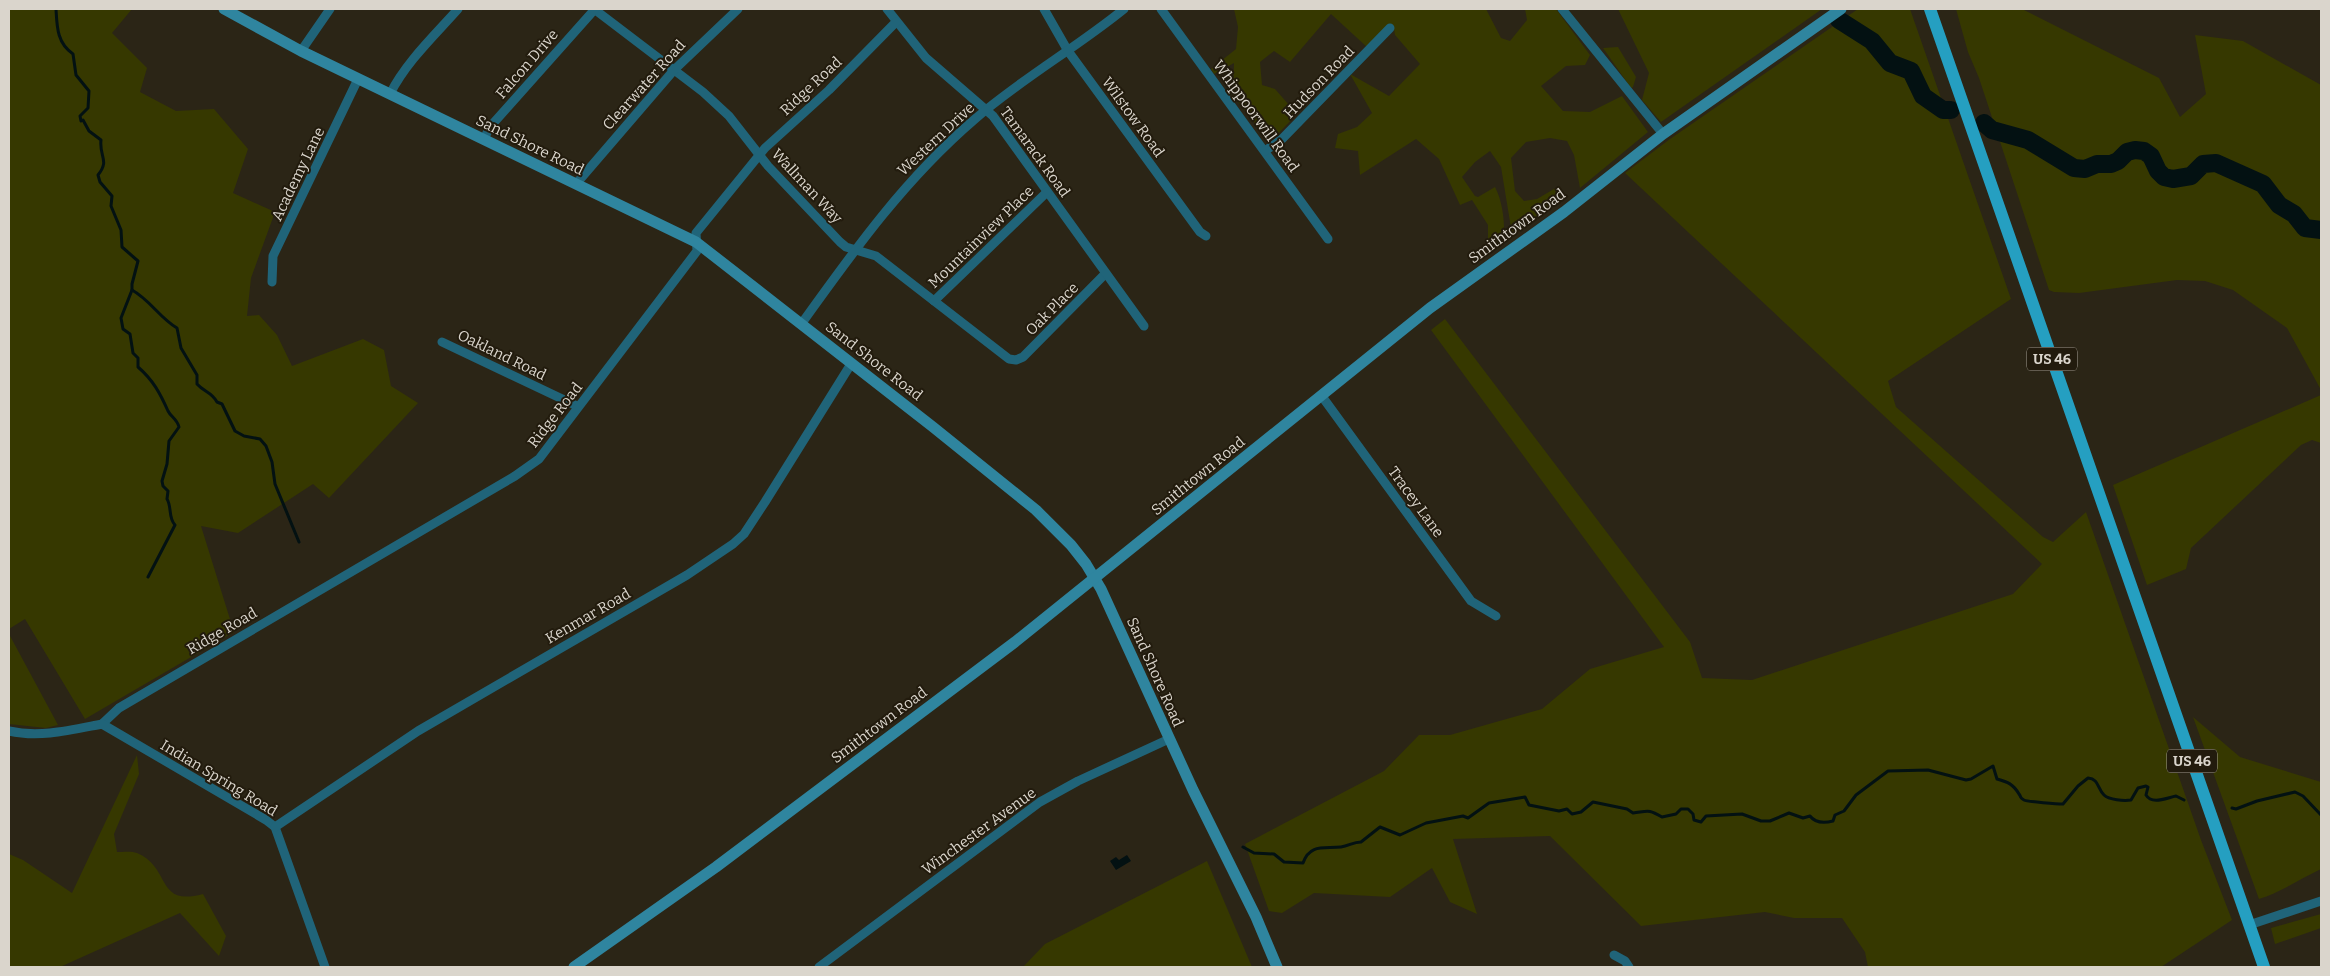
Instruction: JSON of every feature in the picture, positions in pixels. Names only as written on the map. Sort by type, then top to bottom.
[{"type":"main road","name":"US 46","points":[[1930,9],[2264,967]]},
{"type":"street","name":"Sand Shore Road","points":[[224,9],[301,51],[696,242],[957,445],[1036,510],[1071,545],[1095,579],[1169,739],[1252,909],[1277,967]]},
{"type":"street","points":[[301,51],[330,9]]},
{"type":"street","points":[[390,94],[408,66],[458,9]]},
{"type":"street","name":"Wallman Way","points":[[594,9],[703,92],[729,116],[760,156],[846,247],[876,256],[1009,359],[1016,360]]},
{"type":"street","name":"Falcon Drive","points":[[484,140],[489,128],[594,9]]},
{"type":"street","name":"Clearwater Road","points":[[576,184],[674,70],[738,9]]},
{"type":"street","name":"Tamarack Road","points":[[887,9],[926,58],[987,110],[1144,326]]},
{"type":"street","name":"Wilstow Road","points":[[1044,9],[1068,51],[1200,232],[1206,236]]},
{"type":"street","name":"Western Drive","points":[[802,323],[855,249],[909,182],[936,154],[987,110],[1124,9]]},
{"type":"street","name":"Whippoorwill Road","points":[[1161,9],[1328,239]]},
{"type":"street","points":[[1562,9],[1664,134]]},
{"type":"street","name":"Smithtown Road","points":[[574,967],[716,868],[1095,579],[1430,308],[1564,212],[1664,134],[1841,9]]},
{"type":"street","name":"Ridge Road","points":[[102,724],[119,708],[515,476],[539,459],[577,406],[599,382],[697,251],[696,233],[765,148],[829,90],[896,22]]},
{"type":"street","name":"Hudson Road","points":[[1265,151],[1282,139],[1390,28]]},
{"type":"street","name":"Academy Lane","points":[[272,282],[273,256],[358,79]]},
{"type":"street","name":"Mountainview Place","points":[[934,301],[1046,192]]},
{"type":"street","name":"Oak Place","points":[[1016,360],[1023,357],[1105,274]]},
{"type":"street","name":"Oakland Road","points":[[442,342],[577,406]]},
{"type":"street","name":"Kenmar Road","points":[[275,827],[418,731],[687,575],[734,544],[744,534],[765,502],[851,364]]},
{"type":"street","name":"Tracey Lane","points":[[1321,395],[1471,601],[1496,616]]},
{"type":"street","points":[[9,731],[34,734],[50,733],[102,724]]},
{"type":"street","name":"Indian Spring Road","points":[[102,724],[275,827],[325,967]]},
{"type":"street","name":"Winchester Avenue","points":[[819,967],[1040,802],[1078,781],[1169,739]]},
{"type":"street","points":[[2249,925],[2321,901]]},
{"type":"street","points":[[1614,955],[1625,960],[1629,967]]},
{"type":"shaded area","points":[[9,9],[132,9],[112,33],[147,68],[140,92],[176,111],[214,109],[248,149],[233,193],[275,212],[251,278],[247,316],[259,315],[277,335],[292,366],[363,339],[384,350],[391,386],[418,403],[329,498],[313,484],[238,533],[201,526],[234,632],[85,719],[25,619],[9,629]]},
{"type":"shaded area","points":[[1234,9],[1486,9],[1501,38],[1510,41],[1527,20],[1525,9],[1556,9],[1590,55],[1585,65],[1566,66],[1541,86],[1563,111],[1590,112],[1622,96],[1648,132],[1580,188],[1574,155],[1567,141],[1550,138],[1526,142],[1511,158],[1515,191],[1524,201],[1537,199],[1559,186],[1566,196],[1512,234],[1501,167],[1490,151],[1475,162],[1462,177],[1475,196],[1478,197],[1495,187],[1503,213],[1504,241],[1488,251],[1488,225],[1472,200],[1460,205],[1439,159],[1416,139],[1360,175],[1358,151],[1335,148],[1338,134],[1357,127],[1372,113],[1350,74],[1389,96],[1420,64],[1395,35],[1394,29],[1368,48],[1331,14],[1290,62],[1274,51],[1260,62],[1262,85],[1275,89],[1297,114],[1274,138],[1266,138],[1233,95],[1234,63],[1214,74],[1211,69],[1236,49],[1238,27]]},
{"type":"shaded area","points":[[1618,9],[1822,9],[1661,122],[1642,100],[1649,73]]},
{"type":"shaded area","points":[[1858,9],[1910,9],[2011,299],[1888,381],[1896,407],[2043,537],[2053,542],[2086,512],[2201,840],[2232,920],[2161,967],[1868,967],[1865,952],[1842,918],[1794,918],[1765,912],[1641,926],[1550,836],[1453,839],[1477,914],[1450,902],[1432,868],[1390,897],[1314,893],[1282,913],[1269,911],[1245,844],[1384,771],[1419,735],[1450,735],[1542,709],[1590,669],[1664,647],[1431,330],[1445,319],[1690,642],[1702,678],[1752,680],[2013,594],[2042,564],[1625,173],[1670,139]]},
{"type":"shaded area","points":[[1956,9],[2022,9],[2159,78],[2180,117],[2206,94],[2195,35],[2243,41],[2321,85],[2321,390],[2287,328],[2233,290],[2205,281],[2177,280],[2079,293],[2049,290],[1979,78],[1968,52]]},
{"type":"shaded area","points":[[1618,47],[1636,77],[1631,88],[1603,48]]},
{"type":"shaded area","points":[[2321,395],[2321,443],[2312,440],[2301,445],[2191,548],[2186,569],[2147,585],[2113,485]]},
{"type":"shaded area","points":[[9,634],[58,725],[46,728],[9,724]]},
{"type":"shaded area","points":[[2193,717],[2240,757],[2321,782],[2321,869],[2259,899]]},
{"type":"shaded area","points":[[137,755],[139,774],[114,834],[117,852],[135,852],[148,860],[170,891],[177,895],[188,897],[203,894],[226,936],[219,956],[180,913],[60,967],[9,967],[9,854],[23,860],[72,893]]},
{"type":"shaded area","points":[[1127,855],[1131,861],[1116,870],[1110,861],[1116,857],[1119,860]]},
{"type":"shaded area","points":[[1207,861],[1252,967],[1023,967],[1045,944]]},
{"type":"shaded area","points":[[2321,914],[2321,928],[2275,944],[2271,928]]},
{"type":"waterway","points":[[56,9],[61,40],[73,54],[76,75],[89,91],[88,108],[80,116],[81,121],[83,120],[89,131],[101,140],[104,162],[98,175],[100,182],[112,196],[111,206],[121,230],[122,247],[138,261],[132,290],[177,328],[181,348],[197,375],[197,384],[213,396],[217,402],[222,404],[235,431],[244,436],[260,439],[266,446],[272,462],[275,484],[299,542]]},
{"type":"waterway","points":[[1839,20],[1872,41],[1890,63],[1911,71],[1923,96],[1943,110],[1951,110]]},
{"type":"waterway","points":[[1984,123],[1992,130],[2028,140],[2074,168],[2085,169],[2097,164],[2111,164],[2118,161],[2127,152],[2135,150],[2144,151],[2151,156],[2158,171],[2164,177],[2173,179],[2191,176],[2203,164],[2216,163],[2263,184],[2279,205],[2294,214],[2305,228],[2321,230]]},
{"type":"waterway","points":[[132,290],[121,318],[123,329],[130,334],[133,353],[138,358],[138,367],[156,387],[168,411],[179,427],[169,441],[167,464],[162,481],[163,486],[168,491],[167,499],[175,525],[148,577]]},
{"type":"waterway","points":[[1243,847],[1254,853],[1274,854],[1284,862],[1303,863],[1310,852],[1314,850],[1341,847],[1361,842],[1380,827],[1400,835],[1426,823],[1463,816],[1468,818],[1489,803],[1525,797],[1529,805],[1559,811],[1567,809],[1572,814],[1581,812],[1593,802],[1627,809],[1633,813],[1651,812],[1662,817],[1676,814],[1681,809],[1688,809],[1693,814],[1694,820],[1701,822],[1706,816],[1742,814],[1761,821],[1770,821],[1789,813],[1803,818],[1810,816],[1818,822],[1827,822],[1833,821],[1835,815],[1844,811],[1856,795],[1888,771],[1928,770],[1966,780],[1993,766],[1997,779],[2007,782],[2024,800],[2037,802],[2063,804],[2078,786],[2088,778],[2096,782],[2106,797],[2113,799],[2131,800],[2138,788],[2146,786],[2148,787],[2146,795],[2152,800],[2176,796],[2184,800]]},
{"type":"waterway","points":[[2232,808],[2236,809],[2257,801],[2295,792],[2303,796],[2321,815]]}]
